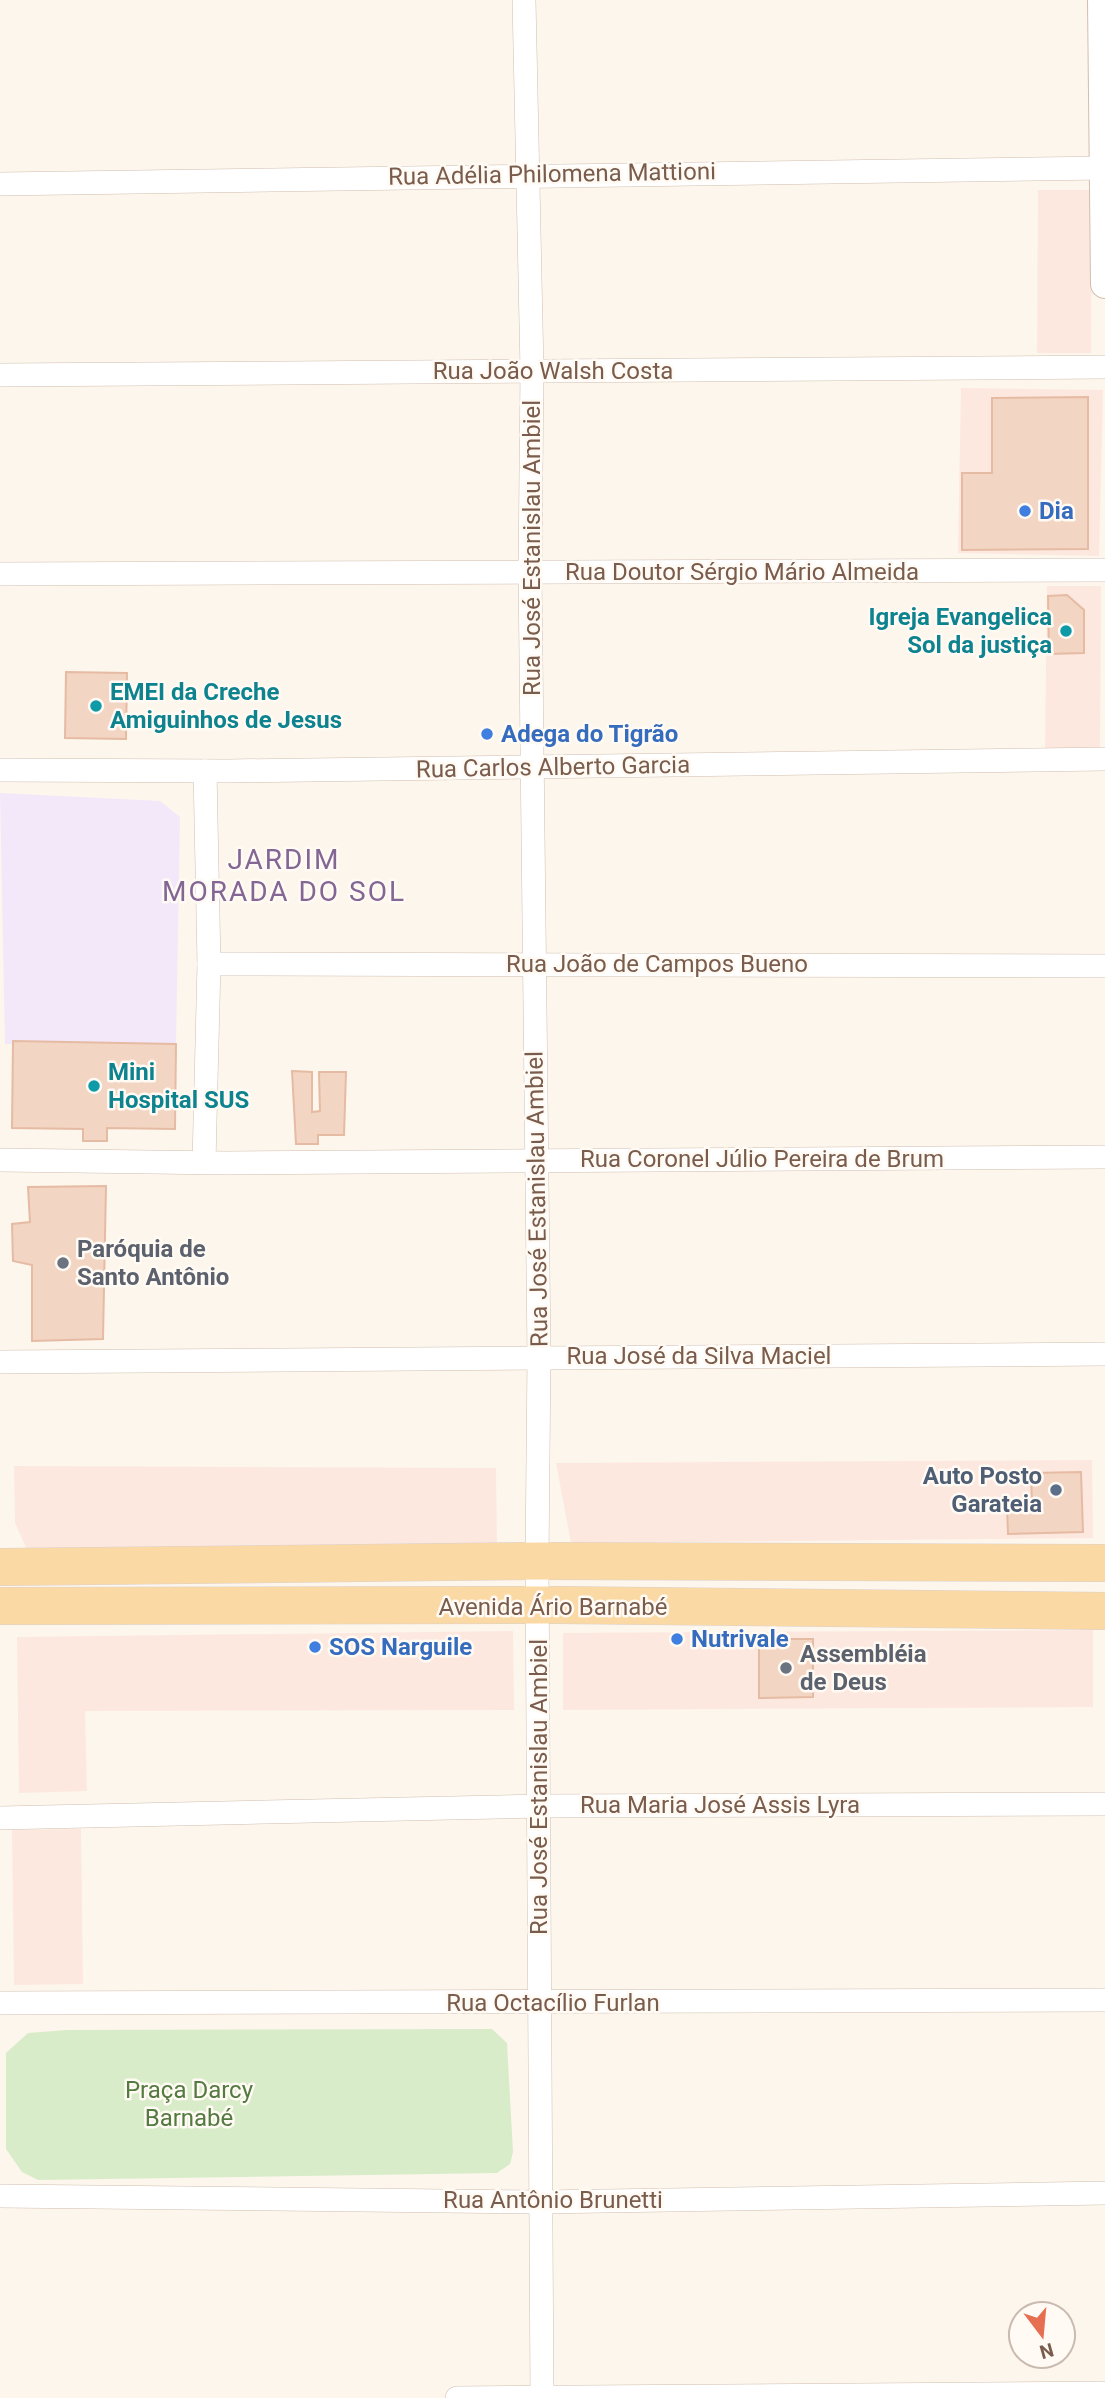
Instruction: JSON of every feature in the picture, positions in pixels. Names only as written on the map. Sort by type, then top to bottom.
[{"type":"main road","name":"Avenida Ário Barnabé","points":[[0,1567],[537,1561],[1105,1563]]},
{"type":"main road","name":"Avenida Ário Barnabé","points":[[0,1606],[538,1605],[1105,1611]]},
{"type":"street","name":"Rua José Estanislau Ambiel","points":[[524,0],[532,370],[530,573],[539,1356],[537,1561],[542,2397]]},
{"type":"street","points":[[1102,0],[1105,284]]},
{"type":"street","name":"Rua Adélia Philomena Mattioni","points":[[0,184],[526,174],[1104,168]]},
{"type":"street","name":"Rua João Walsh Costa","points":[[0,375],[1105,367]]},
{"type":"street","name":"Rua Doutor Sérgio Mário Almeida","points":[[0,574],[1105,570]]},
{"type":"street","name":"Rua Carlos Alberto Garcia","points":[[0,769],[205,771],[1105,759]]},
{"type":"street","points":[[204,1162],[209,964],[205,771]]},
{"type":"street","name":"Rua João de Campos Bueno","points":[[209,964],[1105,966]]},
{"type":"street","name":"Rua Coronel Júlio Pereira de Brum","points":[[0,1160],[204,1162],[1105,1157]]},
{"type":"street","name":"Rua José da Silva Maciel","points":[[0,1362],[1105,1354]]},
{"type":"street","name":"Rua Maria José Assis Lyra","points":[[0,1818],[540,1806],[1105,1804]]},
{"type":"street","name":"Rua Octacílio Furlan","points":[[0,2003],[540,2004],[1105,2000]]},
{"type":"street","name":"Rua Antônio Brunetti","points":[[0,2196],[541,2202],[1105,2193]]},
{"type":"street","points":[[457,2398],[1105,2393]]},
{"type":"shaded area","points":[[1038,190],[1092,190],[1091,353],[1037,353]]},
{"type":"shaded area","name":"Dia","points":[[961,388],[1103,390],[1099,556],[958,553]]},
{"type":"shaded area","points":[[1047,586],[1101,586],[1100,749],[1045,749]]},
{"type":"shaded area","points":[[0,793],[160,801],[180,817],[176,1044],[5,1044]]},
{"type":"shaded area","points":[[1092,1460],[1093,1538],[571,1543],[556,1463]]},
{"type":"shaded area","points":[[14,1466],[496,1468],[497,1546],[29,1554],[15,1523]]},
{"type":"shaded area","points":[[1093,1630],[1093,1707],[563,1710],[563,1633]]},
{"type":"shaded area","points":[[513,1631],[514,1710],[85,1711],[87,1791],[19,1793],[17,1637]]},
{"type":"shaded area","points":[[81,1829],[83,1984],[14,1985],[12,1830]]},
{"type":"green space","name":"Praça Darcy Barnabé","points":[[492,2029],[507,2043],[513,2152],[510,2164],[497,2173],[38,2180],[22,2172],[6,2149],[6,2053],[28,2033],[67,2030]]},
{"type":"building","name":"Dia","points":[[1088,397],[1088,549],[962,550],[962,473],[992,473],[992,398]]},
{"type":"building","name":"Igreja Evangelica Sol da justiça","points":[[1067,595],[1084,610],[1084,653],[1049,654],[1048,596]]},
{"type":"building","name":"EMEI da Creche Amiguinhos de Jesus","points":[[66,672],[127,673],[126,739],[65,738]]},
{"type":"building","name":"Mini Hospital SUS","points":[[13,1041],[176,1044],[175,1129],[107,1128],[107,1141],[83,1141],[83,1129],[12,1128]]},
{"type":"building","points":[[292,1071],[312,1072],[312,1112],[320,1111],[319,1072],[346,1072],[344,1135],[318,1135],[318,1144],[296,1144]]},
{"type":"building","name":"Paróquia de Santo Antônio","points":[[106,1186],[103,1339],[32,1341],[32,1265],[13,1261],[12,1224],[30,1222],[28,1187]]},
{"type":"building","name":"Auto Posto Garateia","points":[[1081,1472],[1083,1532],[1008,1534],[1007,1507],[1032,1506],[1031,1473]]},
{"type":"building","name":"Assembléia de Deus","points":[[759,1639],[813,1639],[813,1697],[759,1698]]},
{"type":"place","name":"Dia","points":[[1025,511]]},
{"type":"place","name":"Igreja Evangelica Sol da justiça","points":[[1066,631]]},
{"type":"place","name":"EMEI da Creche Amiguinhos de Jesus","points":[[96,706]]},
{"type":"place","name":"Adega do Tigrão","points":[[487,734]]},
{"type":"place","name":"Mini Hospital SUS","points":[[94,1086]]},
{"type":"place","name":"Paróquia de Santo Antônio","points":[[63,1263]]},
{"type":"place","name":"Auto Posto Garateia","points":[[1056,1490]]},
{"type":"place","name":"Nutrivale","points":[[677,1639]]},
{"type":"place","name":"SOS Narguile","points":[[315,1647]]},
{"type":"place","name":"Assembléia de Deus","points":[[786,1668]]},
{"type":"district","name":"JARDIM MORADA DO SOL","points":[[284,875]]}]
